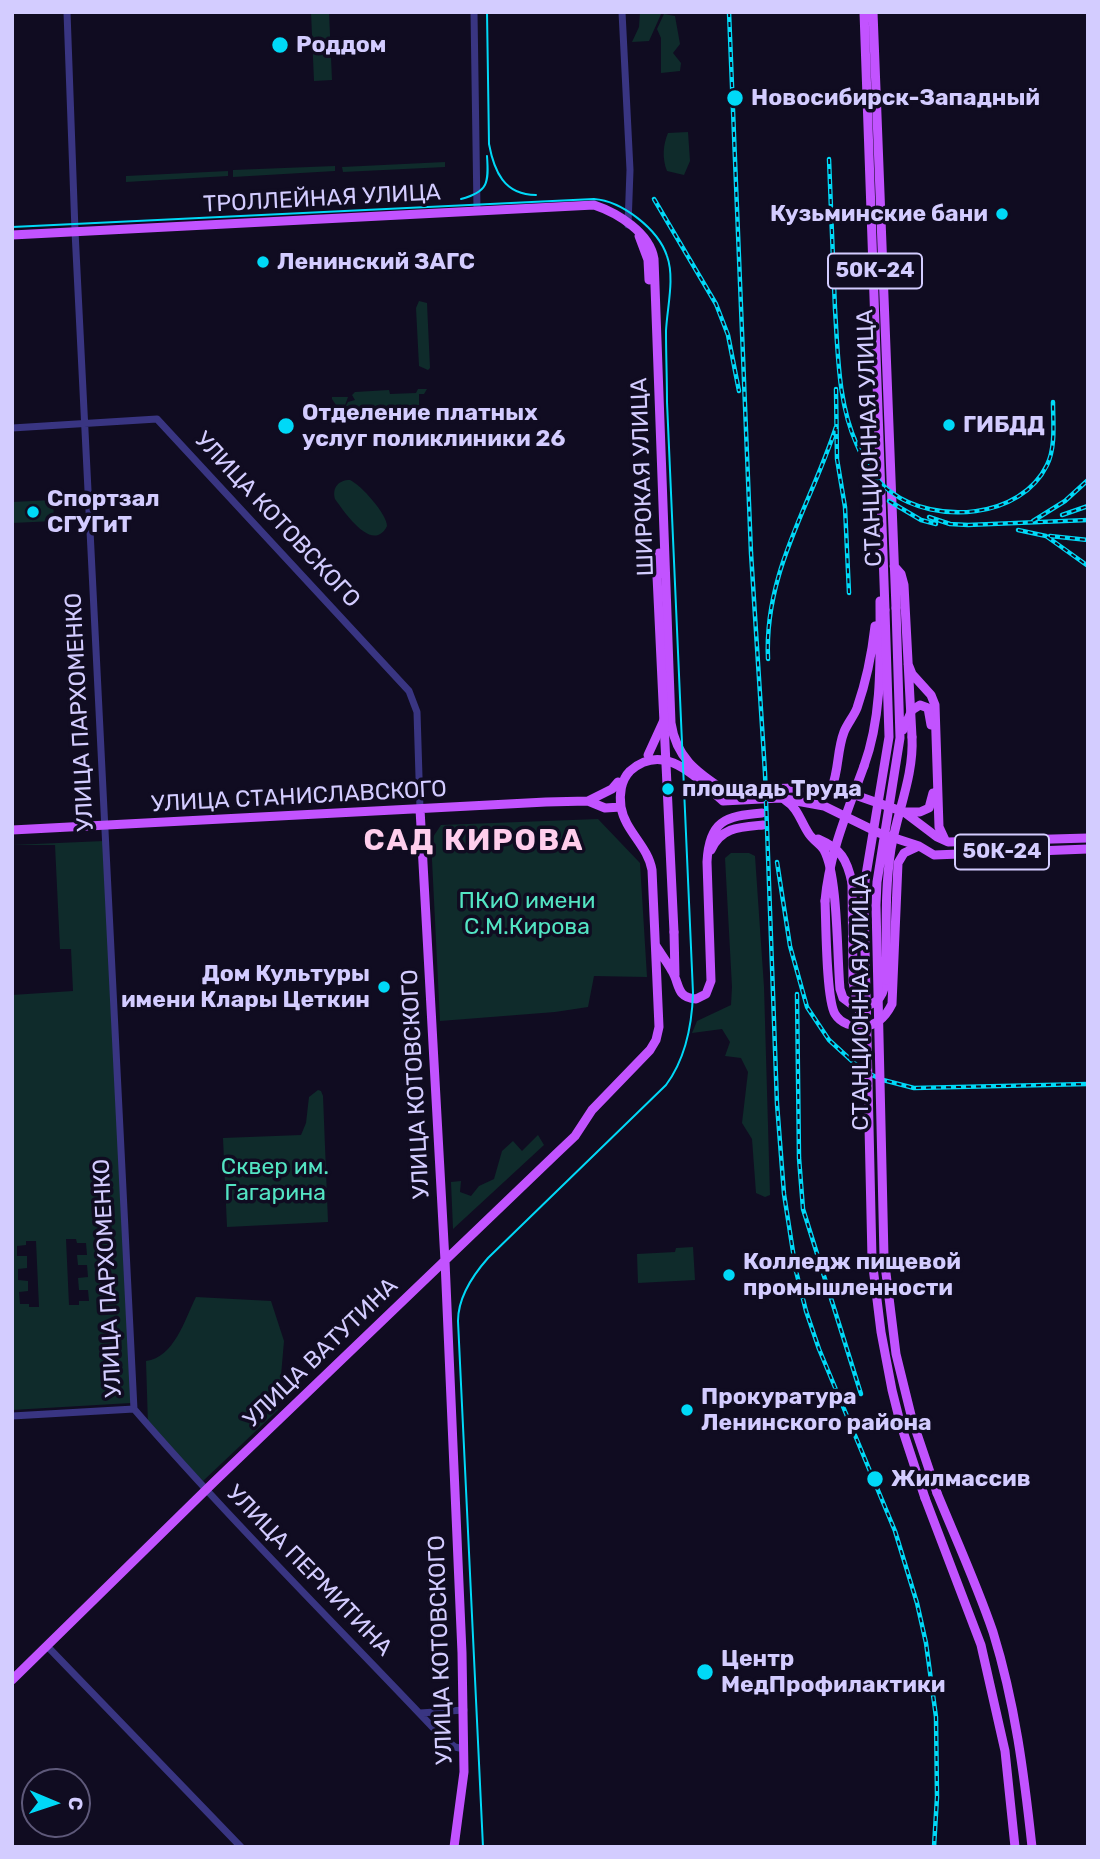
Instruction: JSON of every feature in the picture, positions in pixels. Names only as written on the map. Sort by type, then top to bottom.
[{"type":"main road","name":"СТАНЦИОННАЯ УЛИЦА","points":[[864,12],[890,609],[900,738],[877,882],[876,905],[884,1257],[892,1330],[912,1419],[937,1493],[997,1646],[1021,1745],[1032,1847]]},
{"type":"main road","name":"СТАНЦИОННАЯ УЛИЦА","points":[[873,12],[887,529],[893,565],[889,737],[865,892],[872,1259],[881,1332],[900,1422],[925,1498],[981,1645],[1005,1751],[1015,1847]]},
{"type":"main road","name":"ТРОЛЛЕЙНАЯ УЛИЦА","points":[[12,235],[594,205],[605,209],[628,225]]},
{"type":"main road","name":"ШИРОКАЯ УЛИЦА","points":[[628,225],[640,237],[648,260],[664,721],[648,755]]},
{"type":"main road","name":"ШИРОКАЯ УЛИЦА","points":[[628,225],[645,237],[654,260],[674,740],[680,752],[694,767]]},
{"type":"main road","name":"50К-24","points":[[887,529],[880,546],[880,593],[867,670],[856,710],[845,730],[832,787],[904,812],[946,841],[1088,838]]},
{"type":"main road","points":[[659,554],[657,576],[675,977],[677,987],[686,997],[699,998],[706,994],[710,987],[712,973],[707,862],[711,837],[722,821],[738,815],[762,814]]},
{"type":"main road","name":"50К-24","points":[[893,565],[901,574],[904,585],[908,664],[912,674],[934,700],[939,827],[946,841]]},
{"type":"main road","points":[[880,593],[878,691],[871,745],[833,854],[825,901],[832,1005],[838,1018],[854,1026],[872,1025],[887,1014],[892,1004],[896,870],[904,853],[919,846]]},
{"type":"main road","points":[[618,807],[626,776],[644,761],[654,760],[670,761],[691,772],[723,801],[783,799],[800,815],[810,835],[823,848],[829,863],[833,882],[839,989],[843,998],[855,1007],[870,1006],[881,998],[886,980],[891,851],[911,766],[908,664]]},
{"type":"main road","points":[[900,738],[915,706],[929,708],[932,804],[926,811],[904,812]]},
{"type":"main road","points":[[589,801],[604,794],[618,782],[628,767],[643,755],[671,755],[694,767],[723,790],[832,787]]},
{"type":"main road","points":[[618,782],[621,822],[633,834],[651,863],[654,941],[675,977]]},
{"type":"main road","name":"50К-24","points":[[783,799],[824,806],[879,833],[919,846],[934,855],[1088,849]]},
{"type":"main road","points":[[589,801],[605,808],[618,807]]},
{"type":"main road","name":"УЛИЦА СТАНИСЛАВСКОГО","points":[[12,830],[589,801]]},
{"type":"main road","name":"УЛИЦА КОТОВСКОГО","points":[[420,809],[464,1710],[463,1789],[454,1847]]},
{"type":"main road","points":[[707,862],[715,842],[724,832],[736,827],[763,825]]},
{"type":"main road","points":[[810,835],[839,852],[845,859],[852,883],[853,982],[867,1050]]},
{"type":"main road","name":"УЛИЦА ВАТУТИНА","points":[[12,1680],[575,1136],[592,1110],[650,1050],[659,1027],[654,941]]},
{"type":"street","name":"УЛИЦА ПАРХОМЕНКО","points":[[67,12],[84,425],[107,826],[134,1409]]},
{"type":"street","points":[[474,12],[477,210]]},
{"type":"street","points":[[622,12],[630,170],[628,225]]},
{"type":"street","name":"УЛИЦА КОТОВСКОГО","points":[[84,425],[157,419],[410,691],[416,712],[420,809]]},
{"type":"street","points":[[12,428],[84,425]]},
{"type":"street","points":[[12,1416],[134,1409]]},
{"type":"street","name":"УЛИЦА ПЕРМИТИНА","points":[[134,1409],[206,1491],[337,1630],[440,1735],[455,1747],[464,1749]]},
{"type":"street","points":[[47,1646],[241,1847]]},
{"type":"street","points":[[420,1713],[464,1710]]},
{"type":"green space","points":[[311,12],[329,12],[332,80],[314,81]]},
{"type":"green space","points":[[640,12],[662,12],[649,41],[632,42],[639,27]]},
{"type":"green space","points":[[664,14],[675,16],[680,44],[673,53],[681,63],[680,71],[661,73],[661,38],[657,29]]},
{"type":"green space","points":[[688,132],[690,161],[684,175],[667,171],[664,152],[668,133]]},
{"type":"green space","points":[[445,162],[445,167],[343,172],[342,167]]},
{"type":"green space","points":[[335,166],[335,171],[233,177],[233,170]]},
{"type":"green space","points":[[228,171],[228,176],[126,182],[126,176]]},
{"type":"green space","points":[[419,301],[427,303],[428,370],[419,366],[416,308]]},
{"type":"green space","points":[[418,389],[427,389],[424,394],[419,394],[419,405],[354,409],[344,417],[332,399],[348,397],[343,411],[348,402],[355,400],[352,395],[355,392],[389,390],[390,394],[416,393]]},
{"type":"green space","points":[[350,480],[367,494],[383,514],[387,526],[381,533],[374,536],[360,528],[335,499],[334,491],[337,485]]},
{"type":"green space","name":"Спортзал СГУГиТ","points":[[53,500],[54,521],[12,523],[12,502]]},
{"type":"green space","name":"ПКиО имени С.М.Кирова","points":[[598,819],[640,863],[647,977],[594,976],[588,1007],[440,1021],[431,840],[441,825]]},
{"type":"green space","points":[[104,841],[131,1403],[12,1410],[12,995],[73,991],[71,949],[60,949],[55,845],[12,845]],"holes":[[[66,1239],[86,1243],[87,1255],[77,1255],[78,1265],[87,1265],[88,1277],[78,1278],[79,1290],[88,1290],[89,1301],[79,1301],[79,1305],[69,1305]],[[26,1241],[36,1241],[39,1307],[20,1304],[19,1292],[28,1291],[28,1281],[18,1280],[18,1269],[27,1268],[27,1256],[17,1256],[17,1246],[26,1245]]]},
{"type":"green space","points":[[731,853],[749,853],[755,856],[764,987],[770,1195],[765,1197],[756,1193],[752,1139],[742,1123],[748,1072],[741,1058],[725,1056],[730,1042],[722,1029],[692,1033],[697,1021],[731,1005],[725,858]]},
{"type":"green space","name":"Сквер им. Гагарина","points":[[318,1090],[323,1096],[328,1222],[227,1227],[223,1138],[301,1135],[306,1123],[309,1097]]},
{"type":"green space","points":[[538,1135],[544,1145],[453,1229],[451,1182],[461,1181],[460,1192],[471,1196],[479,1186],[494,1179],[502,1151],[513,1141],[522,1151]]},
{"type":"green space","points":[[693,1247],[695,1280],[638,1283],[637,1254],[675,1252],[676,1248]]},
{"type":"green space","points":[[196,1297],[271,1301],[284,1341],[278,1410],[203,1481],[148,1425],[146,1361],[164,1353],[171,1345]]},
{"type":"tram line","points":[[487,12],[491,154],[502,180],[508,186],[525,194],[536,195]]},
{"type":"tram line","points":[[461,199],[477,193],[485,185],[488,173],[487,156]]},
{"type":"tram line","points":[[12,227],[594,199],[616,205],[638,218],[656,236],[667,256],[670,283],[666,331],[667,402],[693,993],[691,1018],[679,1064],[666,1085],[488,1258],[472,1279],[461,1303],[458,1321],[483,1847]]},
{"type":"railway","points":[[729,12],[751,553],[765,773],[777,1104],[784,1194],[796,1271],[806,1311],[819,1349],[895,1531],[917,1603],[926,1643],[936,1717],[937,1797],[934,1847]]},
{"type":"railway","points":[[829,159],[835,309],[842,396],[857,445],[880,482],[909,503],[953,512],[998,506],[1018,497],[1035,483],[1050,458],[1053,442],[1053,402]]},
{"type":"railway","points":[[654,199],[716,304],[728,335],[739,391]]},
{"type":"railway","points":[[836,389],[837,459],[845,507],[849,593]]},
{"type":"railway","points":[[768,659],[773,597],[781,568],[836,427]]},
{"type":"railway","points":[[1033,521],[1065,501],[1088,480]]},
{"type":"railway","points":[[889,501],[921,520],[936,524]]},
{"type":"railway","points":[[1062,515],[1088,506]]},
{"type":"railway","points":[[929,517],[950,524],[968,525],[1088,520]]},
{"type":"railway","points":[[1018,530],[1046,536],[1088,566]]},
{"type":"railway","points":[[1050,536],[1088,540]]},
{"type":"railway","points":[[777,862],[790,946],[807,1007],[829,1040],[863,1071],[883,1080],[914,1088],[1088,1084]]},
{"type":"railway","points":[[797,994],[799,1158],[803,1209],[861,1394]]},
{"type":"place","name":"Роддом","points":[[280,45]]},
{"type":"place","name":"Новосибирск-Западный","points":[[735,98]]},
{"type":"place","name":"Кузьминские бани","points":[[1002,214]]},
{"type":"place","name":"Ленинский ЗАГС","points":[[263,262]]},
{"type":"place","name":"ГИБДД","points":[[949,425]]},
{"type":"place","name":"Отделение платных услуг поликлиники 26","points":[[286,426]]},
{"type":"place","name":"Спортзал СГУГиТ","points":[[33,512]]},
{"type":"place","name":"площадь Труда","points":[[668,789]]},
{"type":"place","name":"Дом Культуры имени Клары Цеткин","points":[[384,987]]},
{"type":"place","name":"Колледж пищевой промышленности","points":[[729,1275]]},
{"type":"place","name":"Прокуратура Ленинского района","points":[[687,1410]]},
{"type":"place","name":"Жилмассив","points":[[875,1479]]},
{"type":"place","name":"Центр МедПрофилактики","points":[[705,1672]]},
{"type":"district","name":"САД КИРОВА","points":[[474,841]]}]
